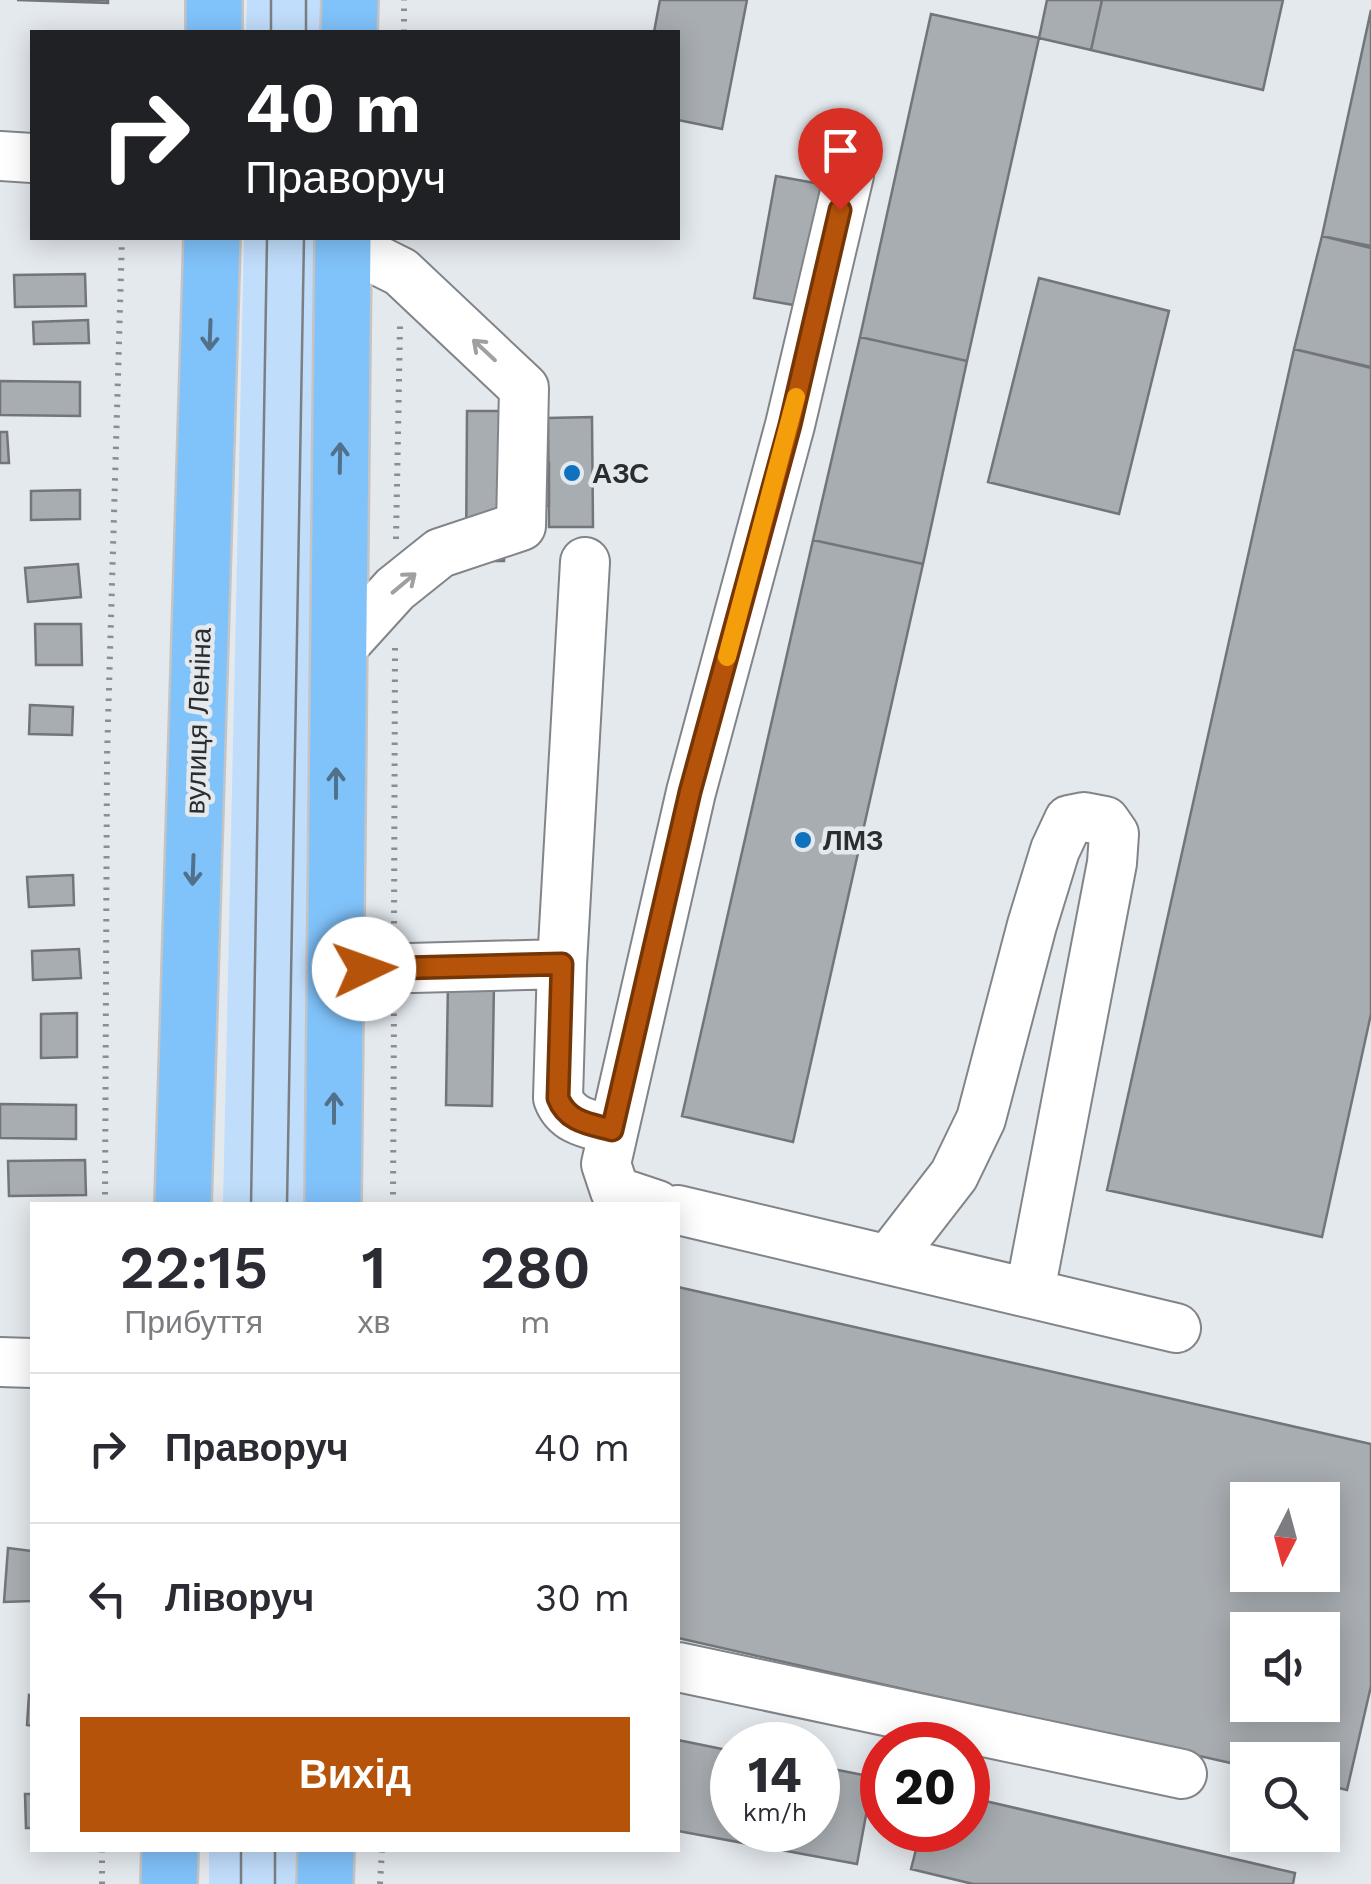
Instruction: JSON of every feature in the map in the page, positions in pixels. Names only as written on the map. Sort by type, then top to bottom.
[{"type":"main road","points":[[214,0],[214,30]]},
{"type":"main road","points":[[349,30],[350,0]]},
{"type":"main road","name":"вулиця Леніна","points":[[183,1202],[212,240]]},
{"type":"main road","points":[[333,1202],[343,240]]},
{"type":"main road","points":[[169,1884],[170,1852]]},
{"type":"main road","points":[[325,1884],[326,1852]]},
{"type":"street","points":[[0,156],[30,158]]},
{"type":"street","points":[[647,1202],[615,1192],[606,1164],[612,1130],[690,792],[790,425],[849,174]]},
{"type":"street","points":[[337,654],[395,589],[440,553],[521,526],[524,388],[401,272],[343,240]]},
{"type":"street","points":[[585,562],[558,1098],[563,1110],[576,1120],[612,1130]]},
{"type":"street","points":[[889,1259],[954,1174],[981,1119],[1055,850],[1070,820],[1084,816],[1105,821],[1114,834],[1112,863],[1030,1291]]},
{"type":"street","points":[[335,970],[562,964]]},
{"type":"street","points":[[680,1210],[1176,1328]]},
{"type":"street","points":[[0,1362],[30,1363]]},
{"type":"street","points":[[680,1666],[1182,1774]]},
{"type":"path","points":[[404,0],[404,30]]},
{"type":"path","points":[[105,1202],[107,757],[122,240]]},
{"type":"path","points":[[393,1202],[395,589],[401,272]]},
{"type":"path","points":[[102,1852],[102,1884]]},
{"type":"path","points":[[380,1884],[382,1852]]},
{"type":"shaded area","points":[[247,0],[323,0],[323,30],[246,30]]},
{"type":"shaded area","points":[[244,240],[318,240],[305,1202],[223,1202]]},
{"type":"shaded area","points":[[209,1852],[296,1852],[295,1884],[209,1884]]},
{"type":"building","points":[[17,0],[108,0],[108,3]]},
{"type":"building","points":[[660,0],[747,0],[722,129],[680,120],[680,30],[654,30]]},
{"type":"building","points":[[1047,0],[1102,0],[1091,50],[1039,38]]},
{"type":"building","points":[[1102,0],[1283,0],[1263,90],[1091,50]]},
{"type":"building","points":[[1371,10],[1371,246],[1322,236]]},
{"type":"building","points":[[931,14],[1039,38],[967,361],[860,337]]},
{"type":"building","points":[[776,176],[826,185],[805,307],[754,298]]},
{"type":"building","points":[[1322,236],[1371,248],[1371,368],[1294,349]]},
{"type":"building","points":[[85,274],[86,306],[15,307],[14,275]]},
{"type":"building","points":[[1039,278],[1169,311],[1119,514],[988,482]]},
{"type":"building","points":[[88,320],[89,343],[34,344],[33,322]]},
{"type":"building","points":[[860,337],[967,361],[923,564],[813,540]]},
{"type":"building","points":[[1294,349],[1371,367],[1371,1014],[1322,1237],[1107,1190]]},
{"type":"building","points":[[0,381],[80,382],[80,416],[0,415]]},
{"type":"building","points":[[467,411],[509,411],[509,463],[549,463],[549,506],[505,506],[504,561],[466,561]]},
{"type":"building","points":[[592,417],[593,527],[549,527],[548,418]]},
{"type":"building","points":[[0,432],[7,432],[9,463],[0,463]]},
{"type":"building","points":[[80,490],[80,519],[31,520],[31,491]]},
{"type":"building","name":"ЛМЗ","points":[[813,540],[923,564],[793,1142],[682,1116]]},
{"type":"building","points":[[78,564],[81,597],[28,602],[25,568]]},
{"type":"building","points":[[35,624],[81,624],[82,665],[36,665]]},
{"type":"building","points":[[30,705],[73,707],[72,735],[29,734]]},
{"type":"building","points":[[73,875],[74,905],[29,907],[27,877]]},
{"type":"building","points":[[79,949],[81,978],[33,980],[32,951]]},
{"type":"building","points":[[448,982],[494,983],[492,1106],[446,1105]]},
{"type":"building","points":[[77,1013],[77,1057],[41,1058],[41,1014]]},
{"type":"building","points":[[0,1104],[76,1105],[76,1139],[0,1138]]},
{"type":"building","points":[[85,1160],[86,1195],[9,1196],[8,1161]]},
{"type":"building","points":[[680,1287],[1371,1444],[1371,1686],[1347,1790],[1340,1788],[1340,1742],[1230,1742],[1230,1763],[680,1638]]},
{"type":"building","points":[[8,1548],[30,1551],[30,1601],[4,1602]]},
{"type":"building","points":[[680,1740],[710,1747],[710,1837],[680,1831]]},
{"type":"building","points":[[840,1770],[860,1774],[857,1864],[792,1852],[840,1852]]},
{"type":"building","points":[[25,1794],[30,1794],[30,1828],[26,1828]]},
{"type":"building","points":[[990,1802],[1295,1873],[1293,1884],[973,1884],[911,1869],[915,1852],[990,1852]]},
{"type":"tram line","points":[[271,0],[271,30]]},
{"type":"tram line","points":[[306,0],[306,30]]},
{"type":"tram line","points":[[251,1202],[267,240]]},
{"type":"tram line","points":[[287,1202],[304,240]]},
{"type":"tram line","points":[[241,1852],[241,1884]]},
{"type":"tram line","points":[[275,1852],[275,1884]]},
{"type":"slow traffic","points":[[727,657],[796,397]]},
{"type":"place","name":"АЗС","points":[[572,473]]},
{"type":"place","name":"ЛМЗ","points":[[803,840]]},
{"type":"route","points":[[364,969],[562,964],[558,1098],[563,1110],[576,1120],[612,1130],[690,792],[790,425],[840,210]]}]
